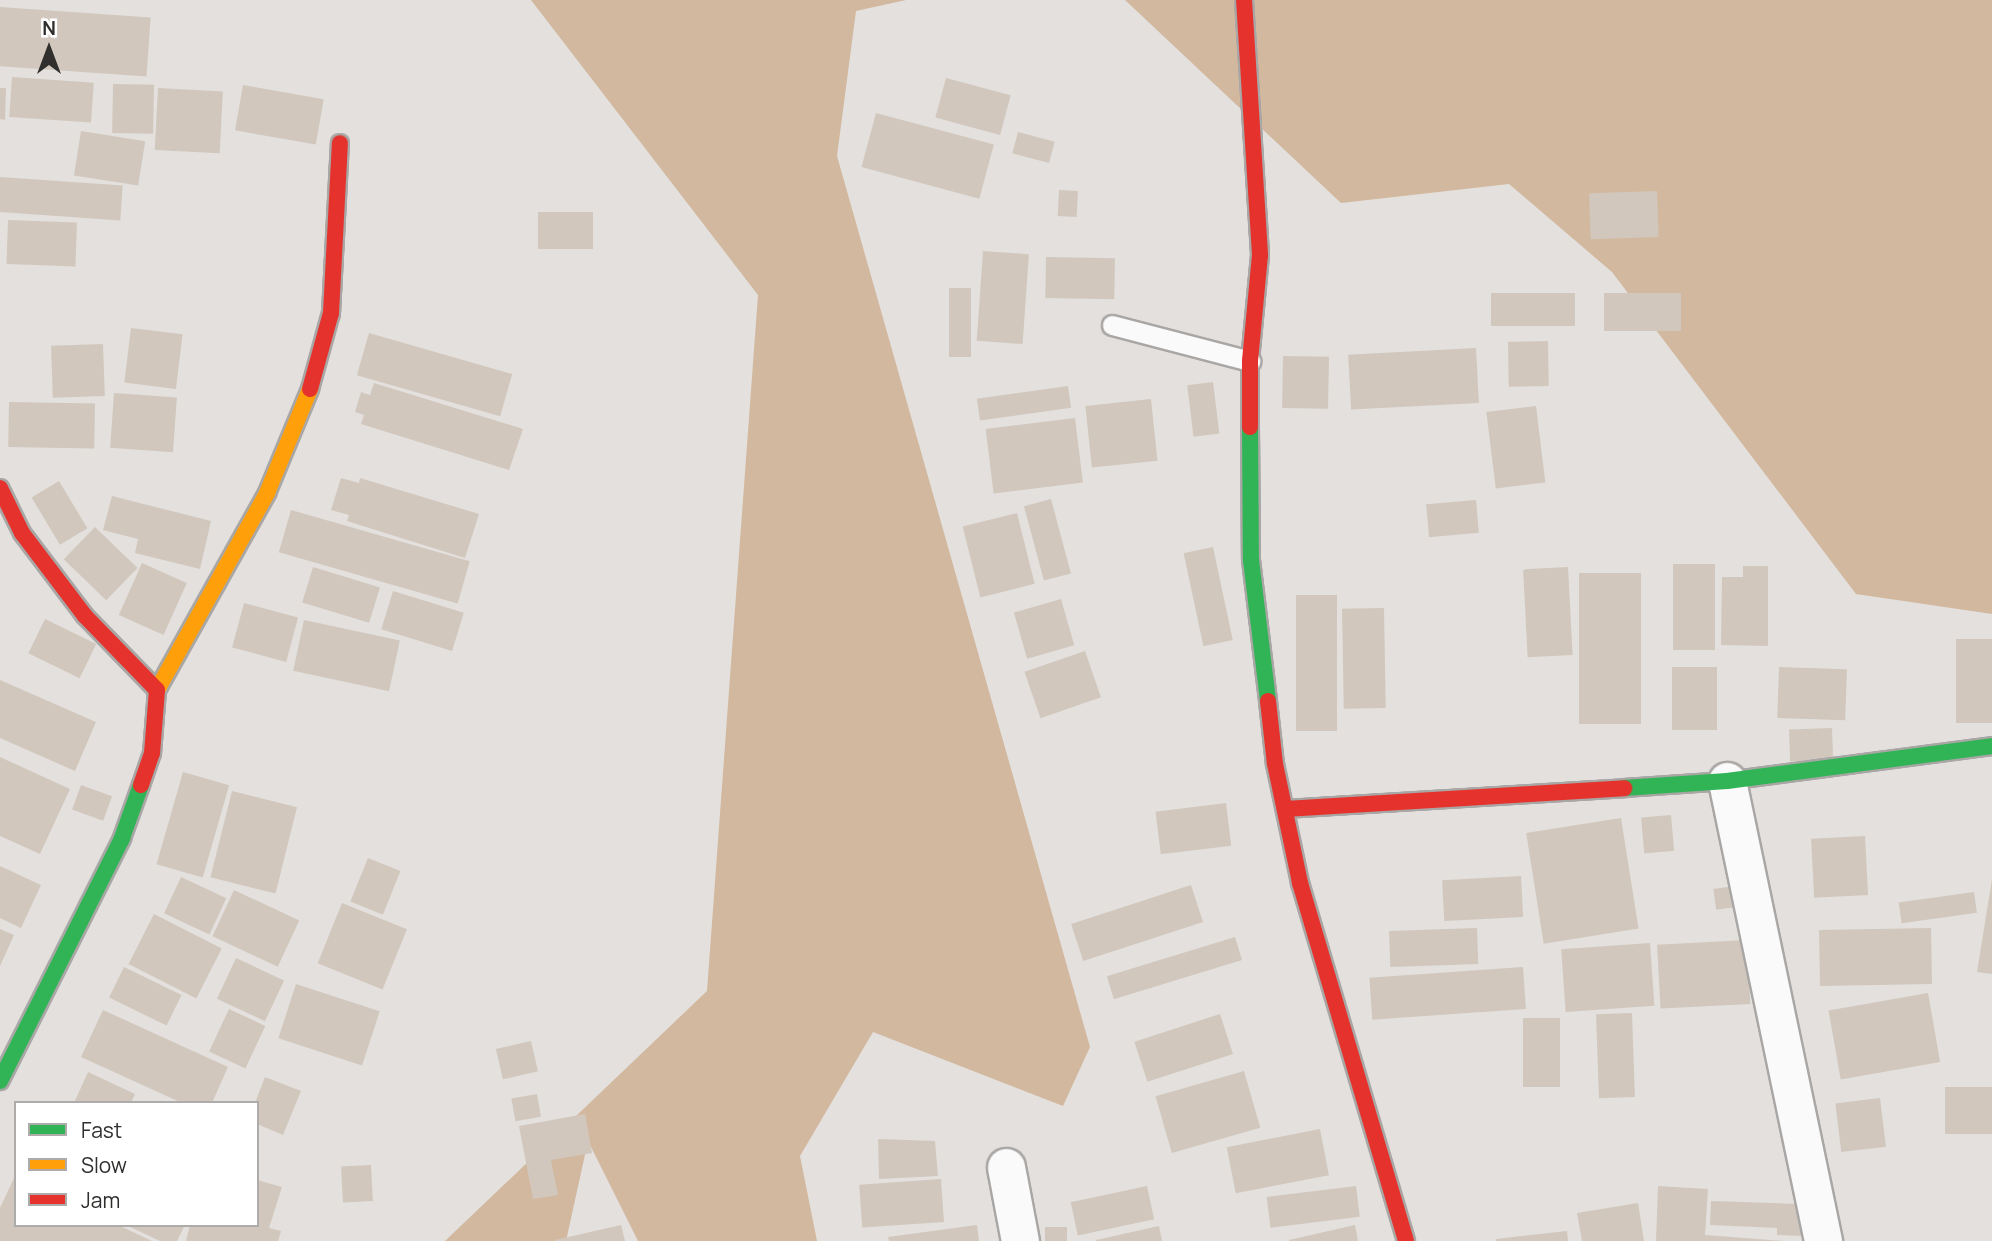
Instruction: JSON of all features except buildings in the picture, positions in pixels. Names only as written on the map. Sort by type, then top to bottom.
[{"type":"street","points":[[1244,0],[1260,255],[1250,361],[1251,560],[1285,809],[1300,883],[1406,1241]]},
{"type":"street","points":[[0,1081],[122,838],[152,752],[157,690],[267,493],[304,410],[331,313],[340,144]]},
{"type":"street","points":[[0,488],[22,533],[85,616],[157,690]]},
{"type":"street","points":[[1285,809],[1727,781],[1992,746]]},
{"type":"street","points":[[1727,781],[1823,1241]]},
{"type":"street","points":[[1006,1167],[1020,1241]]},
{"type":"lane","points":[[1112,325],[1250,361]]},
{"type":"shaded area","points":[[531,0],[906,0],[856,11],[837,156],[1090,1047],[1063,1106],[873,1032],[800,1156],[817,1241],[638,1241],[588,1141],[566,1241],[445,1241],[707,991],[758,295]]},
{"type":"shaded area","points":[[1125,0],[1992,0],[1992,614],[1856,594],[1612,272],[1509,184],[1341,203]]},
{"type":"traffic: fast","points":[[1250,427],[1251,560],[1268,701]]},
{"type":"traffic: fast","points":[[1624,788],[1727,781],[1992,746]]},
{"type":"traffic: fast","points":[[0,1081],[122,838],[141,785]]},
{"type":"traffic: slow","points":[[157,690],[267,493],[310,389]]},
{"type":"traffic: jam","points":[[1244,0],[1260,255],[1250,361],[1250,427]]},
{"type":"traffic: jam","points":[[310,389],[331,313],[340,143]]},
{"type":"traffic: jam","points":[[0,488],[22,533],[85,616],[157,690],[152,753],[141,785]]},
{"type":"traffic: jam","points":[[1268,701],[1275,764],[1300,883],[1406,1241]]},
{"type":"traffic: jam","points":[[1285,809],[1624,788]]}]
